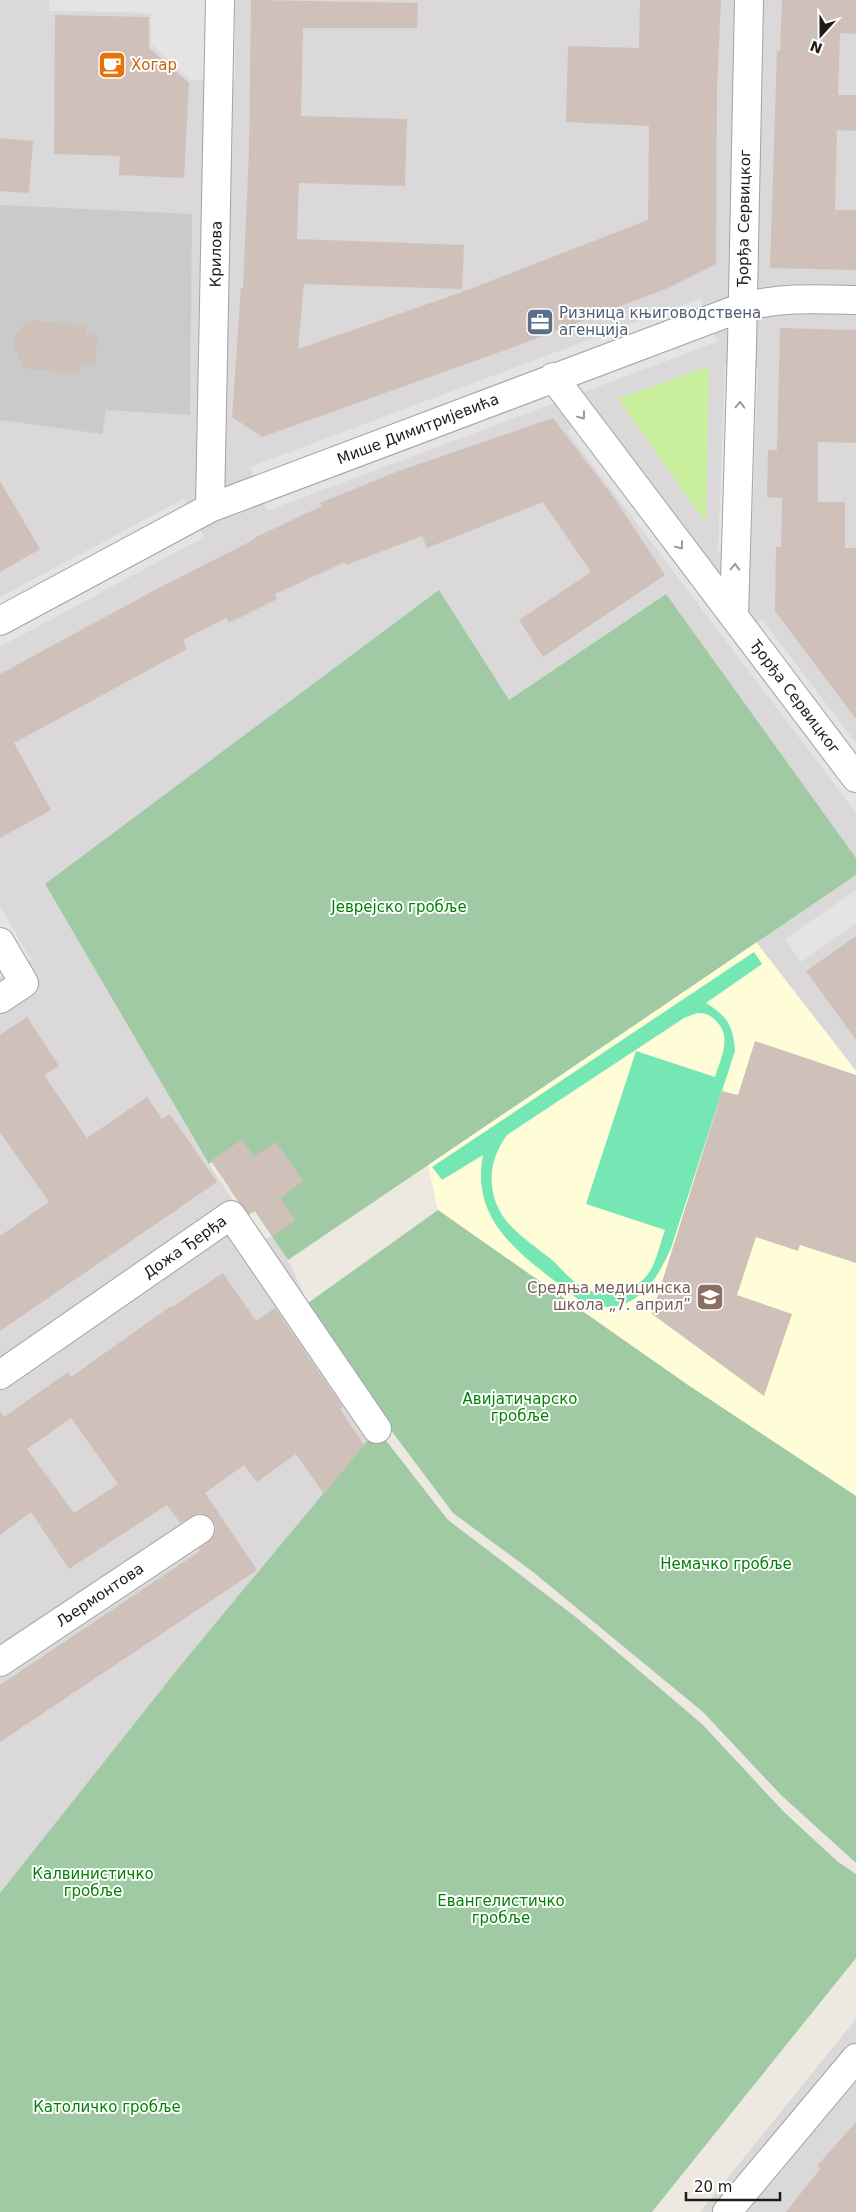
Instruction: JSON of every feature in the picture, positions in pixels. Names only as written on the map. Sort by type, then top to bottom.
[{"type":"street","name":"Крилова","points":[[210,508],[220,0]]},
{"type":"street","name":"Ђорђа Сервицког","points":[[734,616],[749,0]]},
{"type":"street","name":"Мише Димитријевића","points":[[0,621],[210,508],[553,377],[743,307],[765,301],[800,298],[856,300]]},
{"type":"street","name":"Ђорђа Сервицког","points":[[553,377],[856,778]]},
{"type":"street","points":[[0,942],[24,983],[0,999]]},
{"type":"street","name":"Дожа Ђерђа","points":[[0,1375],[231,1215],[377,1429]]},
{"type":"street","name":"Љермонтова","points":[[0,1662],[200,1529]]},
{"type":"street","points":[[727,2212],[856,2058]]},
{"type":"shaded area","points":[[0,0],[856,0],[856,858],[666,594],[509,700],[45,884],[209,1164],[260,1241],[273,1236],[288,1260],[308,1303],[384,1421],[0,1893]]},
{"type":"shaded area","points":[[49,0],[235,0],[235,80],[190,80],[151,44],[151,13],[49,11]]},
{"type":"shaded area","points":[[0,205],[192,214],[190,415],[106,410],[102,434],[0,420]]},
{"type":"shaded area","points":[[700,298],[717,342],[267,511],[250,467]]},
{"type":"shaded area","points":[[725,366],[758,368],[751,552],[718,551]]},
{"type":"shaded area","points":[[584,418],[746,631],[762,619],[856,743],[856,813],[567,431]]},
{"type":"shaded area","points":[[183,499],[204,537],[0,647],[0,597]]},
{"type":"shaded area","points":[[856,875],[856,1071],[756,942]]},
{"type":"shaded area","points":[[856,890],[856,923],[801,962],[785,939]]},
{"type":"shaded area","points":[[0,906],[31,960],[0,977]]},
{"type":"shaded area","name":"Средња медицинска школа „7. април”","points":[[756,942],[856,1071],[856,1496],[688,1385],[438,1210],[428,1165]]},
{"type":"shaded area","points":[[856,2019],[856,2212],[700,2212]]},
{"type":"green space","points":[[709,366],[706,523],[618,399]]},
{"type":"green space","name":"Јеврејско гробље","points":[[439,590],[509,700],[666,594],[856,858],[856,875],[288,1260],[255,1211],[248,1215],[228,1186],[234,1182],[217,1157],[209,1164],[45,884]]},
{"type":"green space","points":[[754,952],[762,964],[706,1003],[719,1012],[728,1022],[733,1034],[735,1051],[671,1248],[656,1276],[637,1297],[625,1304],[611,1307],[596,1306],[579,1300],[523,1256],[507,1240],[494,1222],[485,1202],[481,1180],[483,1155],[442,1180],[432,1167]],"holes":[[[697,1013],[707,1014],[713,1018],[723,1033],[724,1047],[715,1077],[636,1051],[586,1204],[665,1230],[655,1261],[647,1275],[631,1288],[612,1294],[592,1291],[574,1281],[551,1259],[515,1230],[502,1215],[496,1204],[493,1192],[492,1169],[495,1157],[507,1135],[684,1018]]]},
{"type":"green space","points":[[438,1210],[688,1385],[856,1496],[856,1863],[781,1795],[703,1712],[533,1572],[453,1513],[384,1421],[308,1303]]},
{"type":"green space","name":"Евангелистичко гробље","points":[[377,1429],[448,1520],[577,1618],[702,1724],[784,1812],[837,1861],[856,1874],[856,1958],[652,2212],[0,2212],[0,1893],[185,1660]]},
{"type":"building","points":[[251,0],[418,3],[417,28],[303,28],[301,116],[407,119],[405,186],[299,183],[297,239],[464,245],[462,289],[304,284],[298,349],[462,292],[648,220],[649,126],[566,122],[568,46],[639,48],[640,0],[721,0],[717,89],[716,264],[668,288],[511,348],[262,437],[232,417],[241,288],[243,288],[249,150]]},
{"type":"building","points":[[782,0],[856,0],[856,34],[840,33],[838,95],[856,95],[856,131],[837,130],[835,210],[856,210],[856,270],[770,268],[777,51],[780,51]]},
{"type":"building","name":"Хогар","points":[[55,15],[149,17],[149,48],[189,83],[184,178],[119,175],[120,156],[54,154]]},
{"type":"building","points":[[0,138],[33,141],[29,193],[0,191]]},
{"type":"building","points":[[28,320],[86,326],[85,334],[98,336],[95,365],[81,364],[79,374],[24,368],[13,346],[15,334]]},
{"type":"building","points":[[780,328],[856,330],[856,443],[818,442],[818,502],[845,502],[845,548],[856,548],[856,719],[775,611],[776,547],[781,547],[782,498],[767,497],[768,450],[777,450]]},
{"type":"building","points":[[553,418],[615,499],[665,575],[543,657],[519,620],[591,572],[543,502],[427,548],[422,536],[346,565],[345,562],[275,594],[277,599],[229,623],[226,618],[183,640],[187,649],[14,743],[51,810],[0,838],[0,674],[254,538],[322,506],[320,503],[396,472]]},
{"type":"building","points":[[0,481],[40,549],[0,572]]},
{"type":"building","points":[[856,936],[856,1040],[806,971]]},
{"type":"building","points":[[27,1017],[59,1066],[44,1075],[87,1138],[147,1097],[162,1119],[170,1114],[217,1182],[0,1331],[0,1236],[49,1202],[0,1132],[0,1035]]},
{"type":"building","points":[[755,1041],[856,1075],[856,1263],[800,1245],[798,1251],[756,1237],[737,1295],[792,1314],[764,1396],[652,1314],[722,1091],[738,1095]]},
{"type":"building","points":[[242,1139],[254,1157],[276,1142],[303,1181],[280,1198],[295,1220],[273,1236],[255,1210],[250,1214],[238,1201],[211,1161]]},
{"type":"building","points":[[223,1273],[256,1321],[275,1308],[343,1407],[340,1409],[364,1445],[324,1494],[296,1454],[257,1482],[244,1465],[205,1493],[257,1570],[0,1742],[0,1685],[200,1551],[199,1549],[214,1536],[216,1528],[213,1520],[206,1515],[200,1513],[180,1523],[167,1505],[69,1569],[31,1512],[0,1535],[0,1411],[4,1417],[68,1372],[71,1377]],"holes":[[[71,1418],[118,1484],[74,1513],[27,1449]]]},
{"type":"building","points":[[856,2122],[856,2212],[786,2212],[820,2169],[817,2166]]},
{"type":"place","name":"Хогар","points":[[112,65]]},
{"type":"place","name":"Ризница књиговодствена агенција","points":[[540,322]]},
{"type":"place","name":"Средња медицинска школа „7. април”","points":[[710,1297]]},
{"type":"park label","name":"Авијатичарско гробље","points":[[520,1408]]},
{"type":"park label","name":"Немачко гробље","points":[[726,1564]]},
{"type":"park label","name":"Калвинистичко гробље","points":[[93,1882]]},
{"type":"park label","name":"Католичко гробље","points":[[107,2107]]}]
